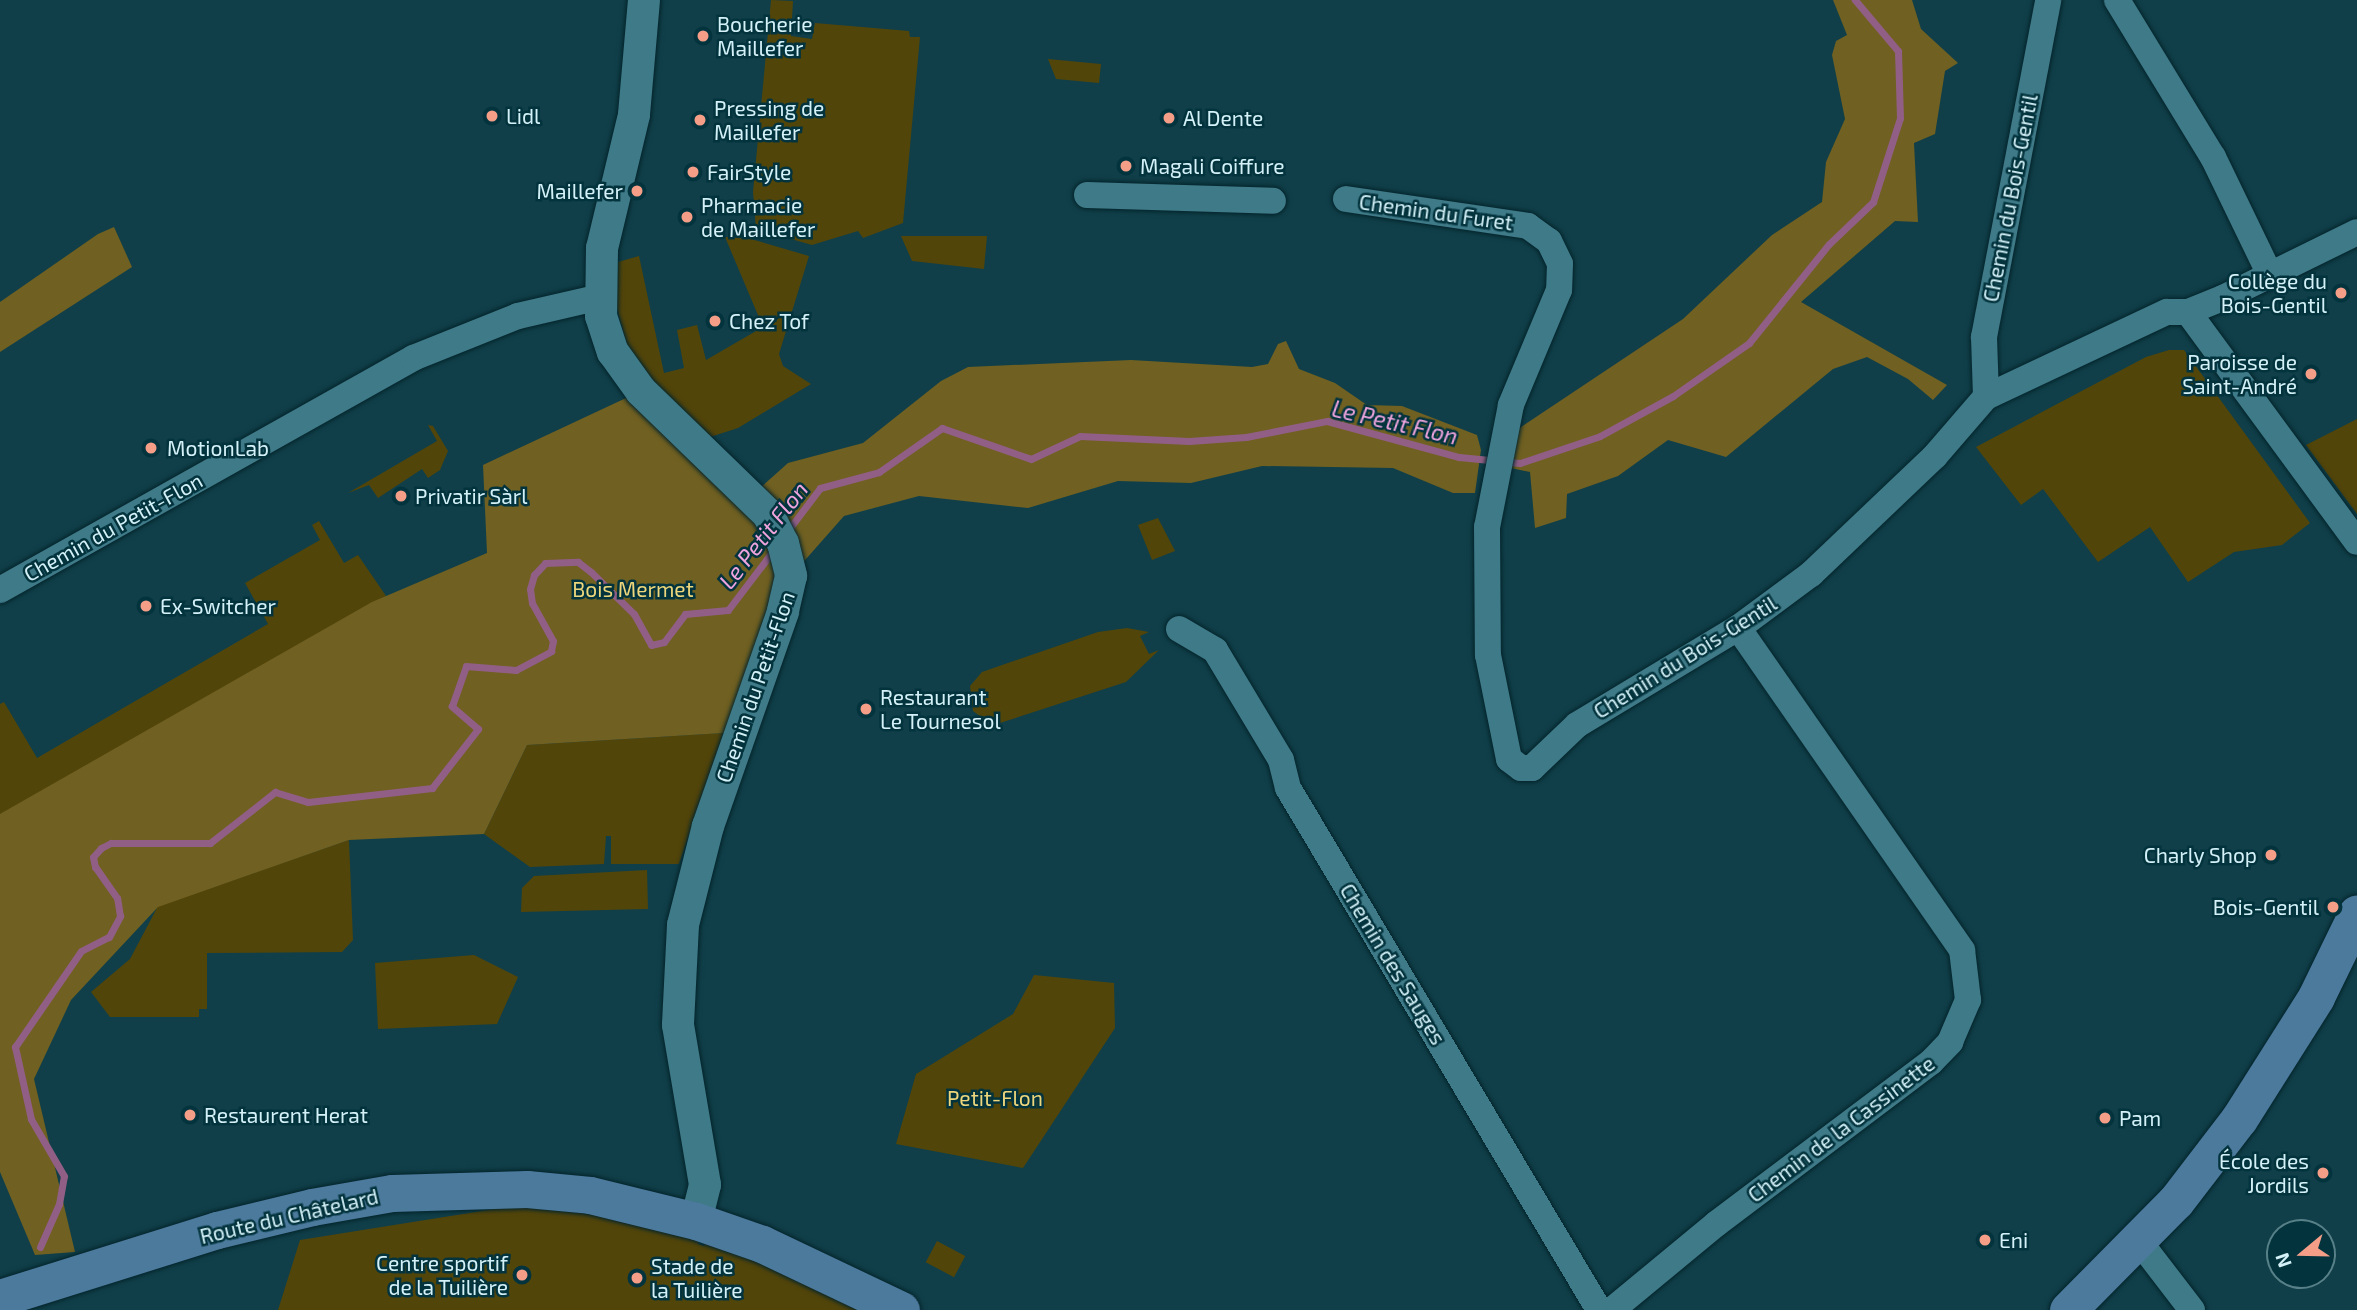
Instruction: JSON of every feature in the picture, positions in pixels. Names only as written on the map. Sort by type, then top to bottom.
[{"type":"main road","points":[[2068,1310],[2139,1241],[2192,1181],[2279,1059],[2357,913]]},
{"type":"main road","name":"Route du Châtelard","points":[[0,1298],[217,1230],[393,1193],[527,1189],[590,1195],[696,1221],[762,1244],[901,1310]]},
{"type":"street","points":[[600,297],[603,248],[634,116],[644,0]]},
{"type":"street","name":"Chemin du Bois-Gentil","points":[[1986,397],[1984,337],[2048,0]]},
{"type":"street","points":[[2117,0],[2213,157],[2270,275]]},
{"type":"street","points":[[1087,195],[1273,201]]},
{"type":"street","name":"Chemin du Furet","points":[[1346,199],[1528,226],[1549,241],[1560,264],[1559,290],[1537,334],[1503,436],[1491,498],[1485,561],[1488,655],[1509,759],[1521,768],[1532,768]]},
{"type":"street","name":"Chemin du Bois-Gentil","points":[[1532,768],[1577,725],[1738,628],[1811,574],[1935,456],[1986,397],[2166,312],[2188,312],[2357,232]]},
{"type":"street","name":"Chemin du Petit-Flon","points":[[0,590],[414,358],[518,316],[600,297],[606,334],[621,366],[768,514],[783,543],[791,576],[783,612],[708,826],[682,925],[678,1025],[705,1185],[696,1221]]},
{"type":"street","points":[[2188,312],[2357,542]]},
{"type":"street","name":"Chemin de la Cassinette","points":[[1612,1310],[1716,1224],[1931,1062],[1950,1042],[1968,1000],[1962,950],[1738,628]]},
{"type":"street","name":"Chemin des Sauges","points":[[1179,629],[1215,650],[1281,760],[1288,788],[1600,1310]]},
{"type":"street","points":[[2139,1241],[2192,1310]]},
{"type":"green space","points":[[771,0],[793,1],[791,36],[812,39],[815,23],[909,31],[910,37],[920,37],[903,223],[863,238],[858,231],[812,245],[756,229],[753,192]]},
{"type":"green space","points":[[1833,0],[1912,0],[1921,29],[1958,63],[1945,71],[1935,134],[1914,143],[1918,222],[1895,221],[1801,302],[1947,385],[1933,400],[1908,379],[1867,357],[1833,369],[1726,457],[1668,440],[1618,476],[1567,494],[1566,518],[1535,528],[1530,472],[1506,467],[1515,431],[1683,319],[1772,235],[1822,202],[1826,162],[1845,119],[1832,55],[1836,41],[1847,35]]},
{"type":"green space","points":[[1048,59],[1101,64],[1099,83],[1056,79]]},
{"type":"green space","points":[[114,227],[132,267],[0,352],[0,302],[98,234]]},
{"type":"green space","points":[[901,236],[987,236],[984,269],[912,261]]},
{"type":"green space","points":[[725,237],[751,239],[809,256],[779,354],[783,366],[811,384],[738,428],[707,438],[647,376],[628,348],[615,301],[618,262],[639,256],[664,373],[684,368],[677,330],[697,325],[706,360],[763,327]]},
{"type":"green space","name":"Bois Mermet","points":[[1286,341],[1299,369],[1335,383],[1367,405],[1402,406],[1477,435],[1481,450],[1475,493],[1453,493],[1393,468],[1262,466],[1191,483],[1118,481],[1028,508],[919,496],[844,516],[791,576],[740,732],[527,745],[484,834],[349,840],[158,907],[71,1000],[34,1079],[75,1252],[35,1255],[0,1172],[0,814],[372,602],[487,553],[483,465],[641,391],[751,496],[788,463],[863,443],[941,381],[968,367],[1131,360],[1252,367],[1268,364],[1278,344]]},
{"type":"green space","points":[[2169,350],[2184,350],[2310,523],[2282,545],[2234,552],[2188,582],[2150,527],[2098,562],[2043,489],[2021,505],[1976,447],[2146,357]]},
{"type":"green space","points":[[2357,419],[2357,514],[2306,445]]},
{"type":"green space","points":[[428,425],[433,426],[448,451],[440,470],[428,478],[422,469],[378,498],[369,485],[348,493],[437,441]]},
{"type":"green space","points":[[1158,518],[1175,551],[1152,560],[1138,525]]},
{"type":"green space","points":[[319,521],[344,563],[358,555],[386,596],[0,815],[0,704],[4,702],[37,758],[268,624],[245,583],[320,540],[312,525]]},
{"type":"green space","points":[[1127,628],[1149,632],[1140,636],[1149,654],[1159,650],[1126,682],[1000,723],[988,722],[973,711],[970,686],[982,672],[1098,632]]},
{"type":"green space","points":[[723,733],[679,864],[611,864],[611,836],[606,836],[604,864],[530,867],[484,834],[527,745]]},
{"type":"green space","points":[[349,840],[353,940],[342,952],[207,953],[207,1009],[199,1009],[199,1017],[110,1017],[91,992],[130,959],[158,906]]},
{"type":"green space","points":[[647,870],[648,909],[521,912],[522,888],[534,876]]},
{"type":"green space","points":[[474,955],[518,977],[497,1024],[378,1029],[375,963]]},
{"type":"green space","name":"Petit-Flon","points":[[1034,975],[1114,983],[1115,1028],[1023,1168],[896,1144],[916,1074],[1013,1014]]},
{"type":"green space","name":"Centre sportif de la Tuilière","points":[[513,1206],[600,1215],[699,1239],[698,1244],[704,1246],[706,1242],[747,1255],[861,1310],[278,1310],[300,1240]]},
{"type":"green space","points":[[937,1241],[965,1256],[954,1277],[926,1262]]},
{"type":"waterway","name":"Le Petit Flon","points":[[786,533],[820,488],[879,472],[942,428],[1031,459],[1080,436],[1189,441],[1246,437],[1327,421],[1459,457],[1520,463],[1600,436],[1673,396],[1749,343],[1829,244],[1873,202],[1900,118],[1898,51],[1855,0]]},
{"type":"waterway","name":"Le Petit Flon","points":[[40,1247],[59,1204],[64,1176],[31,1119],[15,1047],[81,951],[109,937],[120,916],[117,898],[95,867],[93,857],[101,848],[111,843],[210,843],[275,792],[308,802],[432,788],[478,729],[452,706],[466,666],[516,670],[551,651],[553,641],[532,603],[530,589],[534,575],[545,563],[578,562],[591,572],[634,614],[651,645],[664,642],[685,614],[728,610],[775,548]]},
{"type":"place","name":"Boucherie Maillefer","points":[[703,36]]},
{"type":"place","name":"Lidl","points":[[492,116]]},
{"type":"place","name":"Al Dente","points":[[1169,118]]},
{"type":"place","name":"Pressing de Maillefer","points":[[700,120]]},
{"type":"place","name":"Magali Coiffure","points":[[1126,166]]},
{"type":"place","name":"FairStyle","points":[[693,172]]},
{"type":"place","name":"Maillefer","points":[[637,191]]},
{"type":"place","name":"Pharmacie de Maillefer","points":[[687,217]]},
{"type":"place","name":"Collège du Bois-Gentil","points":[[2341,293]]},
{"type":"place","name":"Chez Tof","points":[[715,321]]},
{"type":"place","name":"Paroisse de Saint-André","points":[[2311,374]]},
{"type":"place","name":"MotionLab","points":[[151,448]]},
{"type":"place","name":"Privatir Sàrl","points":[[401,496]]},
{"type":"place","name":"Ex-Switcher","points":[[146,606]]},
{"type":"place","name":"Restaurant Le Tournesol","points":[[866,709]]},
{"type":"place","name":"Charly Shop","points":[[2271,855]]},
{"type":"place","name":"Bois-Gentil","points":[[2333,907]]},
{"type":"place","name":"Restaurent Herat","points":[[190,1115]]},
{"type":"place","name":"Pam","points":[[2105,1118]]},
{"type":"place","name":"École des Jordils","points":[[2323,1173]]},
{"type":"place","name":"Eni","points":[[1985,1240]]},
{"type":"place","name":"Centre sportif de la Tuilière","points":[[522,1275]]},
{"type":"place","name":"Stade de la Tuilière","points":[[637,1278]]}]
